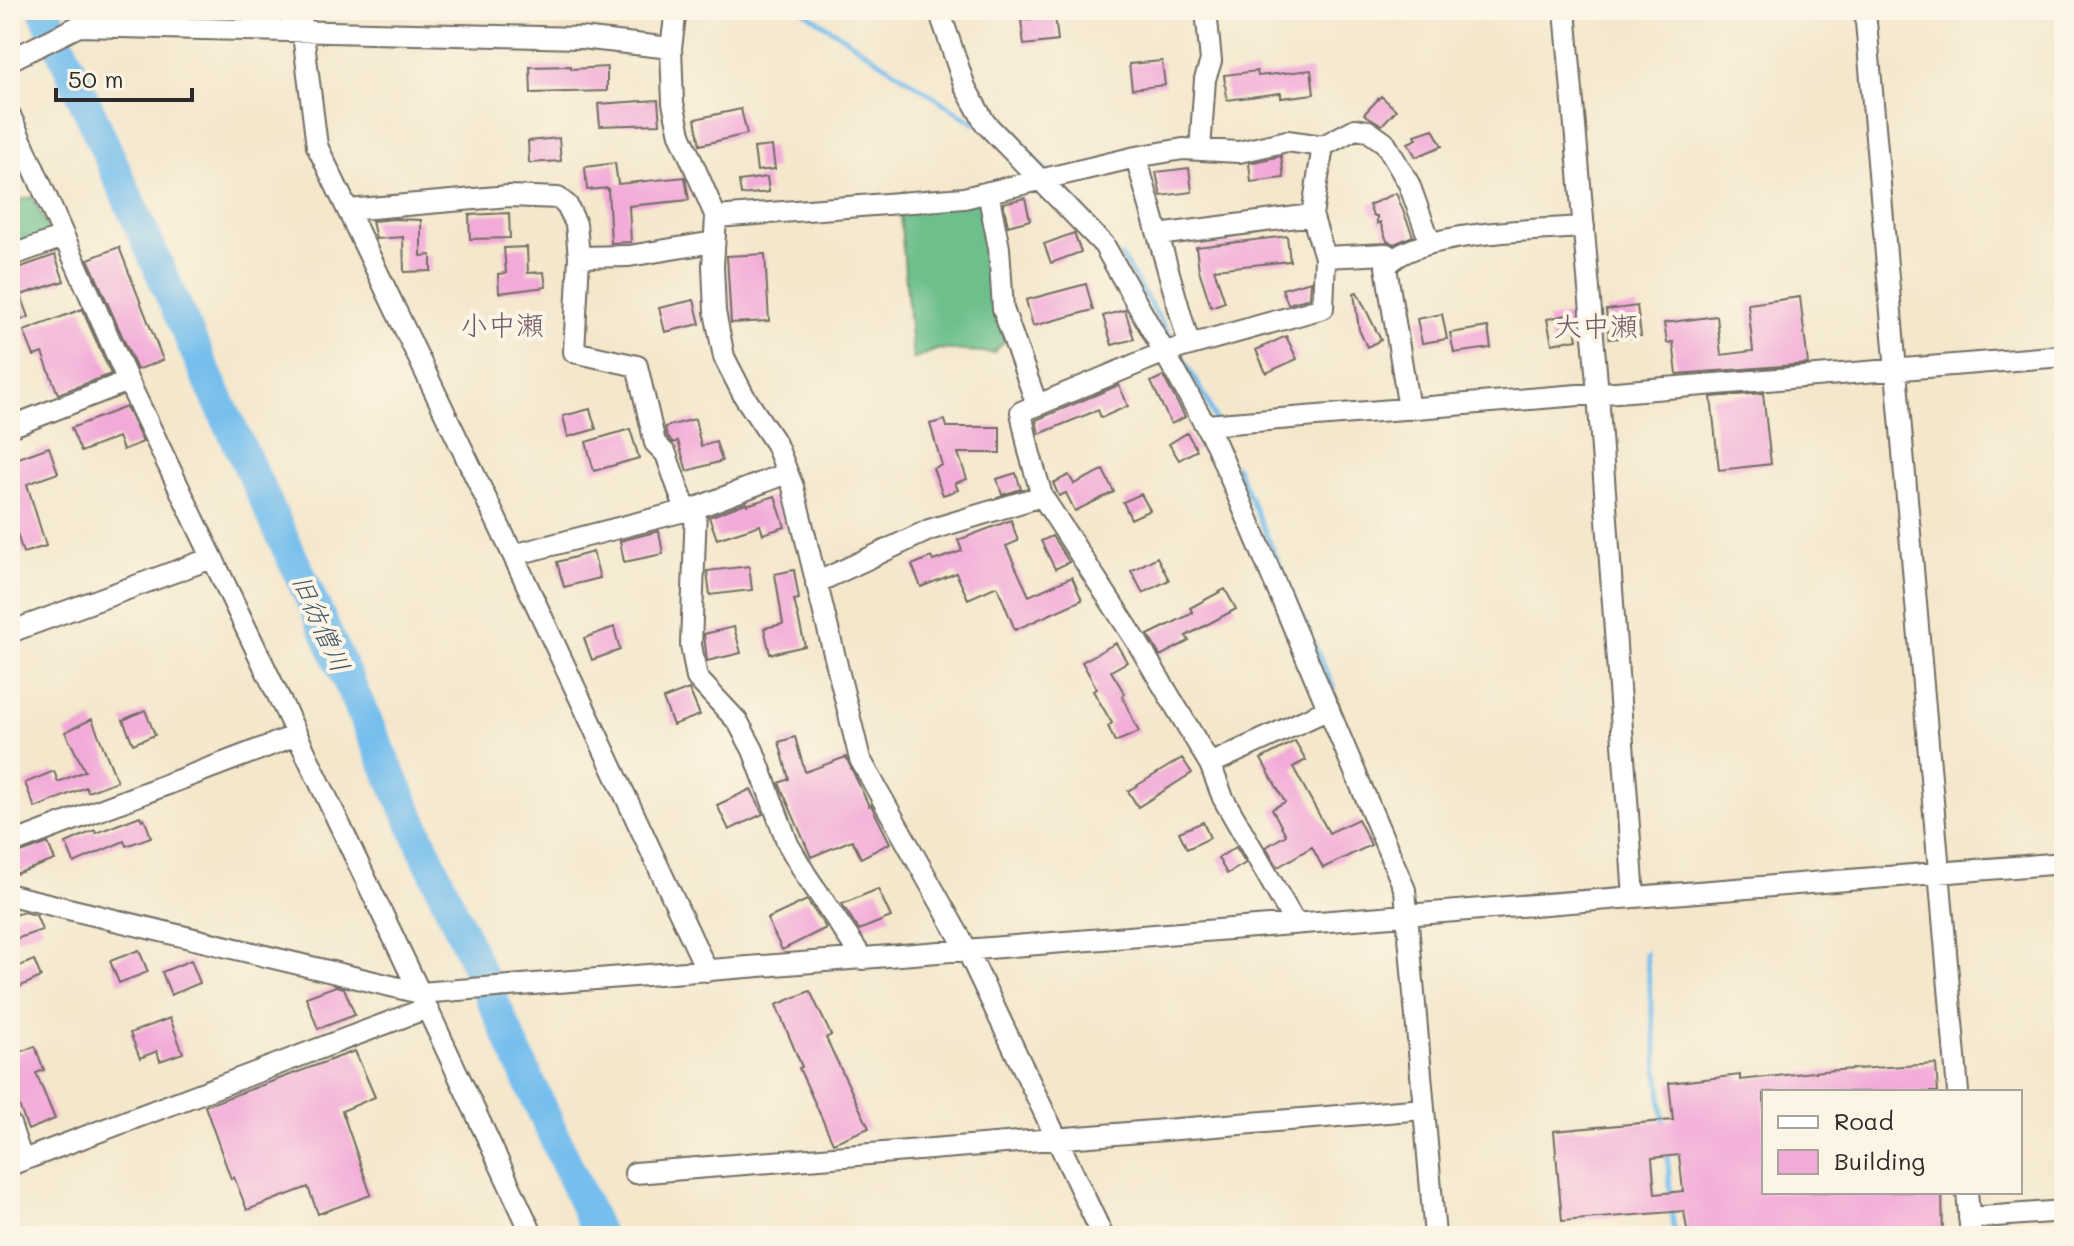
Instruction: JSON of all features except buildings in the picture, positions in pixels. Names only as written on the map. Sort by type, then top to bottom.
[{"type":"street","points":[[300,10],[317,146],[707,971]]},
{"type":"street","points":[[676,10],[671,48],[673,103],[680,134],[716,217],[715,312],[724,357],[744,396],[776,444],[787,473],[860,759],[967,950],[1103,1236]]},
{"type":"street","points":[[939,10],[965,87],[985,123],[1104,245],[1206,425],[1405,890],[1435,1236]]},
{"type":"street","points":[[1200,150],[1205,79],[1211,61],[1206,10]]},
{"type":"street","points":[[1565,10],[1598,394],[1634,897]]},
{"type":"street","points":[[1865,10],[1958,1090]]},
{"type":"street","points":[[12,52],[38,47],[79,26],[581,38],[671,48]]},
{"type":"street","points":[[10,115],[128,381],[533,1236]]},
{"type":"street","points":[[716,217],[964,198],[1136,157],[1183,149],[1239,152],[1287,141],[1323,146],[1355,129],[1368,131],[1385,143],[1409,184],[1430,242]]},
{"type":"street","points":[[1295,923],[1223,798],[1210,764],[1137,642],[1042,496],[1021,412],[1165,352],[1323,308],[1325,257],[1312,215],[1323,146]]},
{"type":"street","points":[[1136,157],[1189,344]]},
{"type":"street","points":[[988,192],[999,248],[1003,309],[1037,405]]},
{"type":"street","points":[[348,210],[509,196],[558,198],[567,205],[576,224],[579,257],[574,352],[637,366],[655,443],[666,454],[691,510],[691,645],[697,678],[738,722],[753,750],[788,844],[863,959]]},
{"type":"street","points":[[1158,235],[1312,215]]},
{"type":"street","points":[[1409,409],[1386,267],[1391,261],[1430,242],[1485,234],[1584,227]]},
{"type":"street","points":[[10,256],[63,237]]},
{"type":"street","points":[[579,257],[629,256],[714,242]]},
{"type":"street","points":[[1325,257],[1386,254],[1391,261]]},
{"type":"street","points":[[1206,425],[2064,356]]},
{"type":"street","points":[[10,427],[128,381]]},
{"type":"street","points":[[513,555],[691,510],[787,473]]},
{"type":"street","points":[[816,583],[929,530],[1042,496]]},
{"type":"street","points":[[10,632],[212,558]]},
{"type":"street","points":[[1210,764],[1329,709]]},
{"type":"street","points":[[10,844],[297,735]]},
{"type":"street","points":[[10,1124],[16,1162],[424,1001],[707,971],[2064,863]]},
{"type":"street","points":[[10,895],[424,1001]]},
{"type":"street","points":[[635,1173],[1424,1109]]},
{"type":"street","points":[[1967,1194],[1970,1227],[2064,1211]]},
{"type":"green space","points":[[32,197],[55,240],[10,255],[10,203]]},
{"type":"green space","points":[[988,198],[1012,335],[993,353],[939,349],[913,359],[899,204]]},
{"type":"waterway","name":"旧彷僧川","points":[[44,10],[205,372],[599,1236]]},
{"type":"waterway","points":[[802,10],[974,123],[979,123]]},
{"type":"waterway","points":[[993,122],[999,121],[1049,173]]},
{"type":"waterway","points":[[1056,180],[1082,208]]},
{"type":"waterway","points":[[1121,256],[1174,343]]},
{"type":"waterway","points":[[1179,352],[1216,421]]},
{"type":"waterway","points":[[1236,466],[1334,689]]},
{"type":"waterway","points":[[1646,953],[1664,1127]]},
{"type":"waterway","points":[[1667,1153],[1671,1198]]},
{"type":"waterway","points":[[1672,1208],[1674,1236]]},
{"type":"district","name":"小中瀬","points":[[502,324]]},
{"type":"district","name":"大中瀬","points":[[1596,325]]}]
